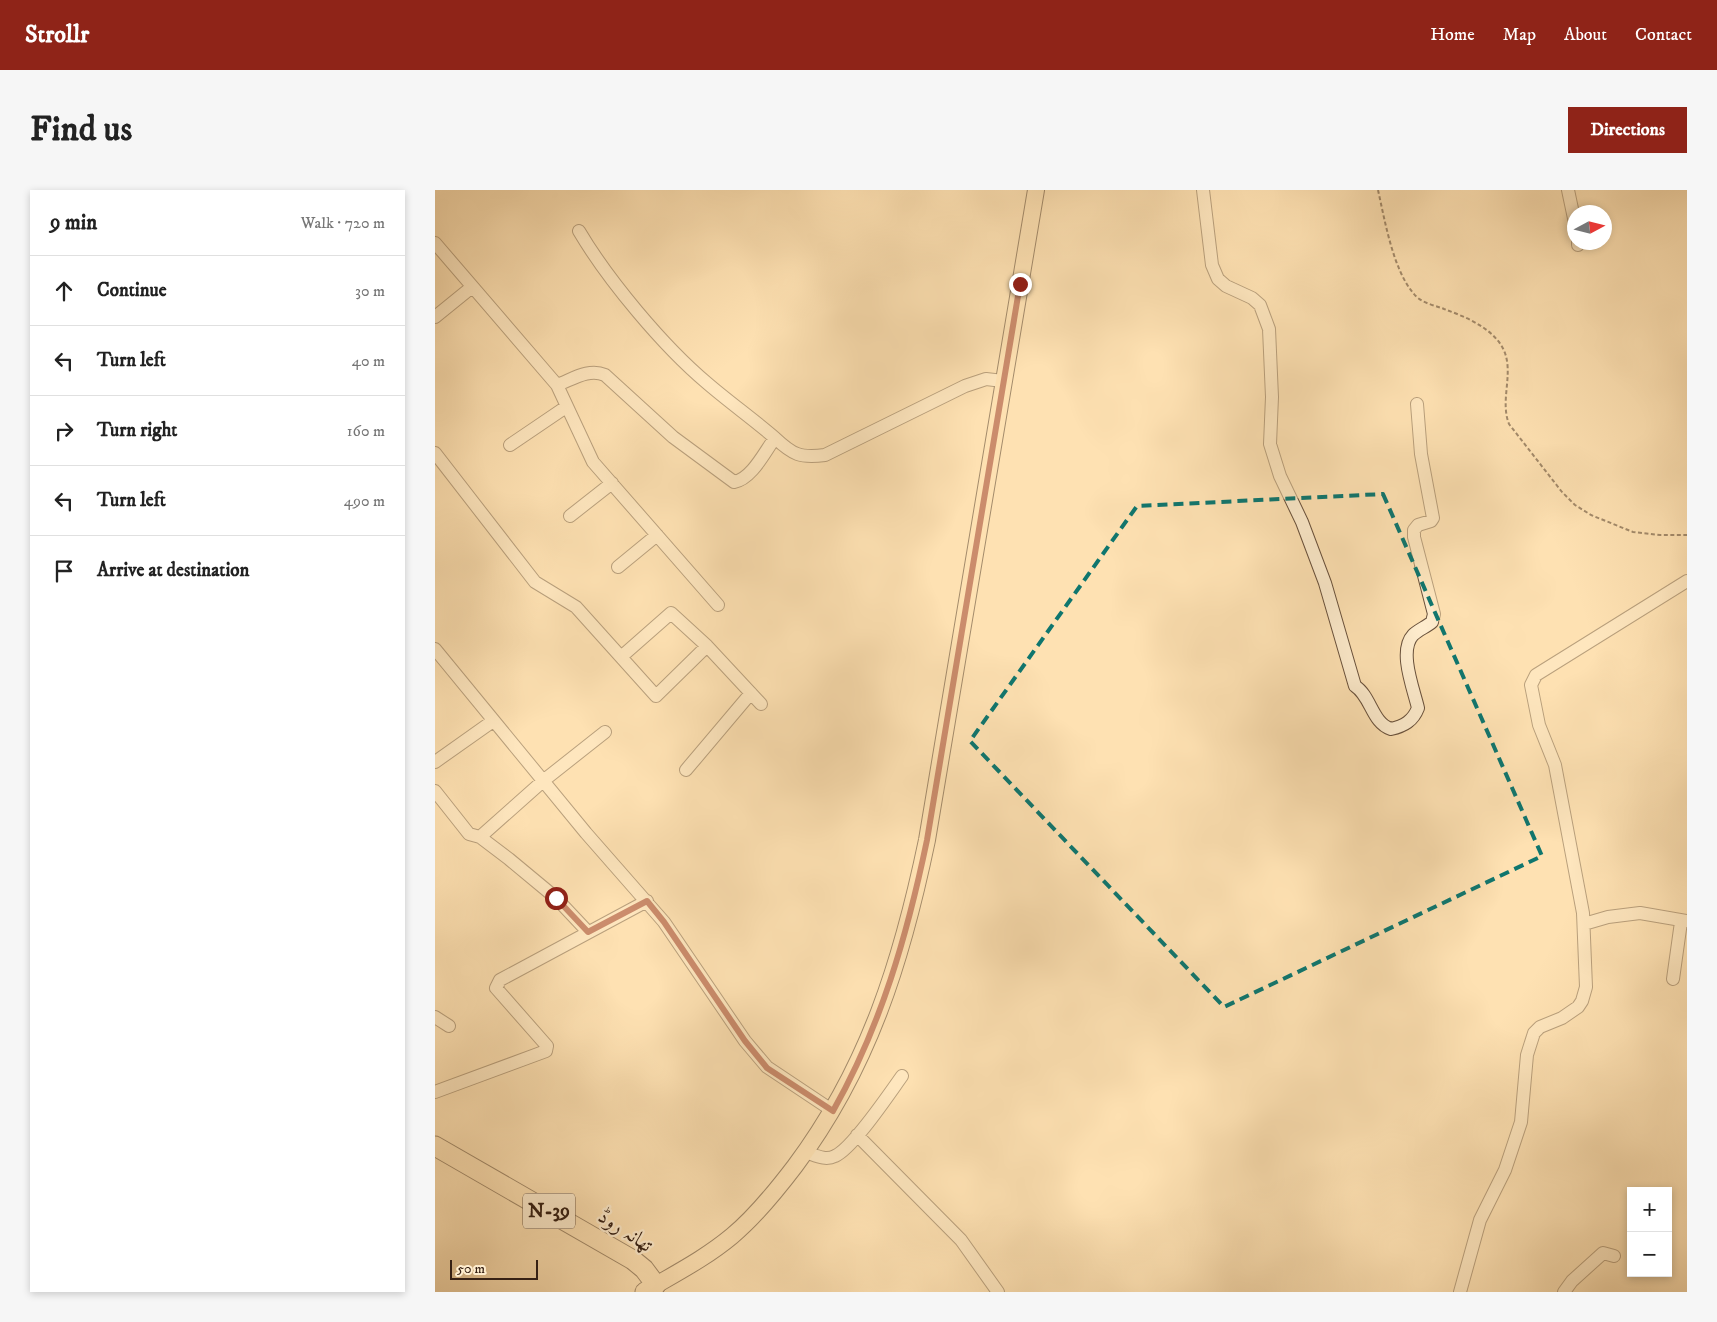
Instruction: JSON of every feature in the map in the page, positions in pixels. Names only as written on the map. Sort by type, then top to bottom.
[{"type":"highway","name":"تھانہ روڈ","points":[[435,1146],[624,1254],[644,1269],[653,1290]]},
{"type":"main road","points":[[653,1290],[704,1258],[733,1235],[764,1205],[805,1152],[833,1111],[854,1074],[877,1020],[913,906],[927,840],[1036,190]]},
{"type":"street","points":[[1203,190],[1212,265],[1218,279],[1226,286],[1252,298],[1260,305],[1269,329],[1272,397],[1270,444],[1273,457],[1302,522],[1325,583],[1355,686],[1365,695],[1381,723],[1391,729],[1410,721],[1419,708],[1408,667],[1409,642],[1412,636],[1432,622],[1434,614],[1414,537],[1414,530],[1418,525],[1431,522],[1433,518],[1421,454],[1417,404]]},
{"type":"street","points":[[1567,190],[1571,205]]},
{"type":"street","points":[[579,231],[592,253],[673,350],[706,382],[788,450],[805,457],[825,455],[965,386],[986,379],[1003,381]]},
{"type":"street","points":[[435,242],[557,385],[593,462],[718,605]]},
{"type":"street","points":[[435,317],[472,286]]},
{"type":"street","points":[[557,385],[588,372],[597,371],[605,375],[673,437],[734,482],[742,481],[775,438]]},
{"type":"street","points":[[509,446],[566,407]]},
{"type":"street","points":[[435,453],[535,582],[576,607],[656,696],[707,646]]},
{"type":"street","points":[[570,516],[612,483]]},
{"type":"street","points":[[618,567],[657,535]]},
{"type":"street","points":[[1460,1292],[1480,1220],[1505,1170],[1521,1122],[1527,1055],[1534,1033],[1540,1027],[1570,1012],[1582,1001],[1586,987],[1584,924],[1555,765],[1539,725],[1531,685],[1536,675],[1687,581]]},
{"type":"street","points":[[621,657],[671,612],[707,646],[761,704]]},
{"type":"street","points":[[435,649],[586,834],[664,922],[745,1041],[767,1068],[833,1111]]},
{"type":"street","points":[[686,770],[751,693]]},
{"type":"street","points":[[435,762],[493,721]]},
{"type":"street","points":[[479,837],[543,781],[605,732]]},
{"type":"street","points":[[435,791],[469,834],[479,837],[509,859],[556,898],[588,932]]},
{"type":"street","points":[[435,1092],[546,1052],[547,1046],[496,988],[500,980],[647,901]]},
{"type":"street","points":[[1584,924],[1608,917],[1640,913],[1684,922],[1673,979]]},
{"type":"street","points":[[435,1017],[449,1026]]},
{"type":"street","points":[[805,1152],[825,1159],[835,1156],[857,1135],[902,1076]]},
{"type":"street","points":[[857,1135],[961,1240],[998,1292]]},
{"type":"street","points":[[1564,1292],[1572,1281],[1603,1253],[1615,1256]]},
{"type":"path","points":[[1378,190],[1395,259],[1414,294],[1426,302],[1473,321],[1497,341],[1505,353],[1507,374],[1504,413],[1562,492],[1575,505],[1591,515],[1621,528],[1660,535],[1687,534]]},
{"type":"highlighted area","points":[[1383,494],[1542,856],[1224,1007],[970,741],[1137,506]]},
{"type":"route","points":[[556,898],[588,932],[647,901],[664,922],[745,1041],[767,1068],[833,1111],[854,1074],[877,1020],[892,979],[913,906],[927,840],[1020,284]]}]
